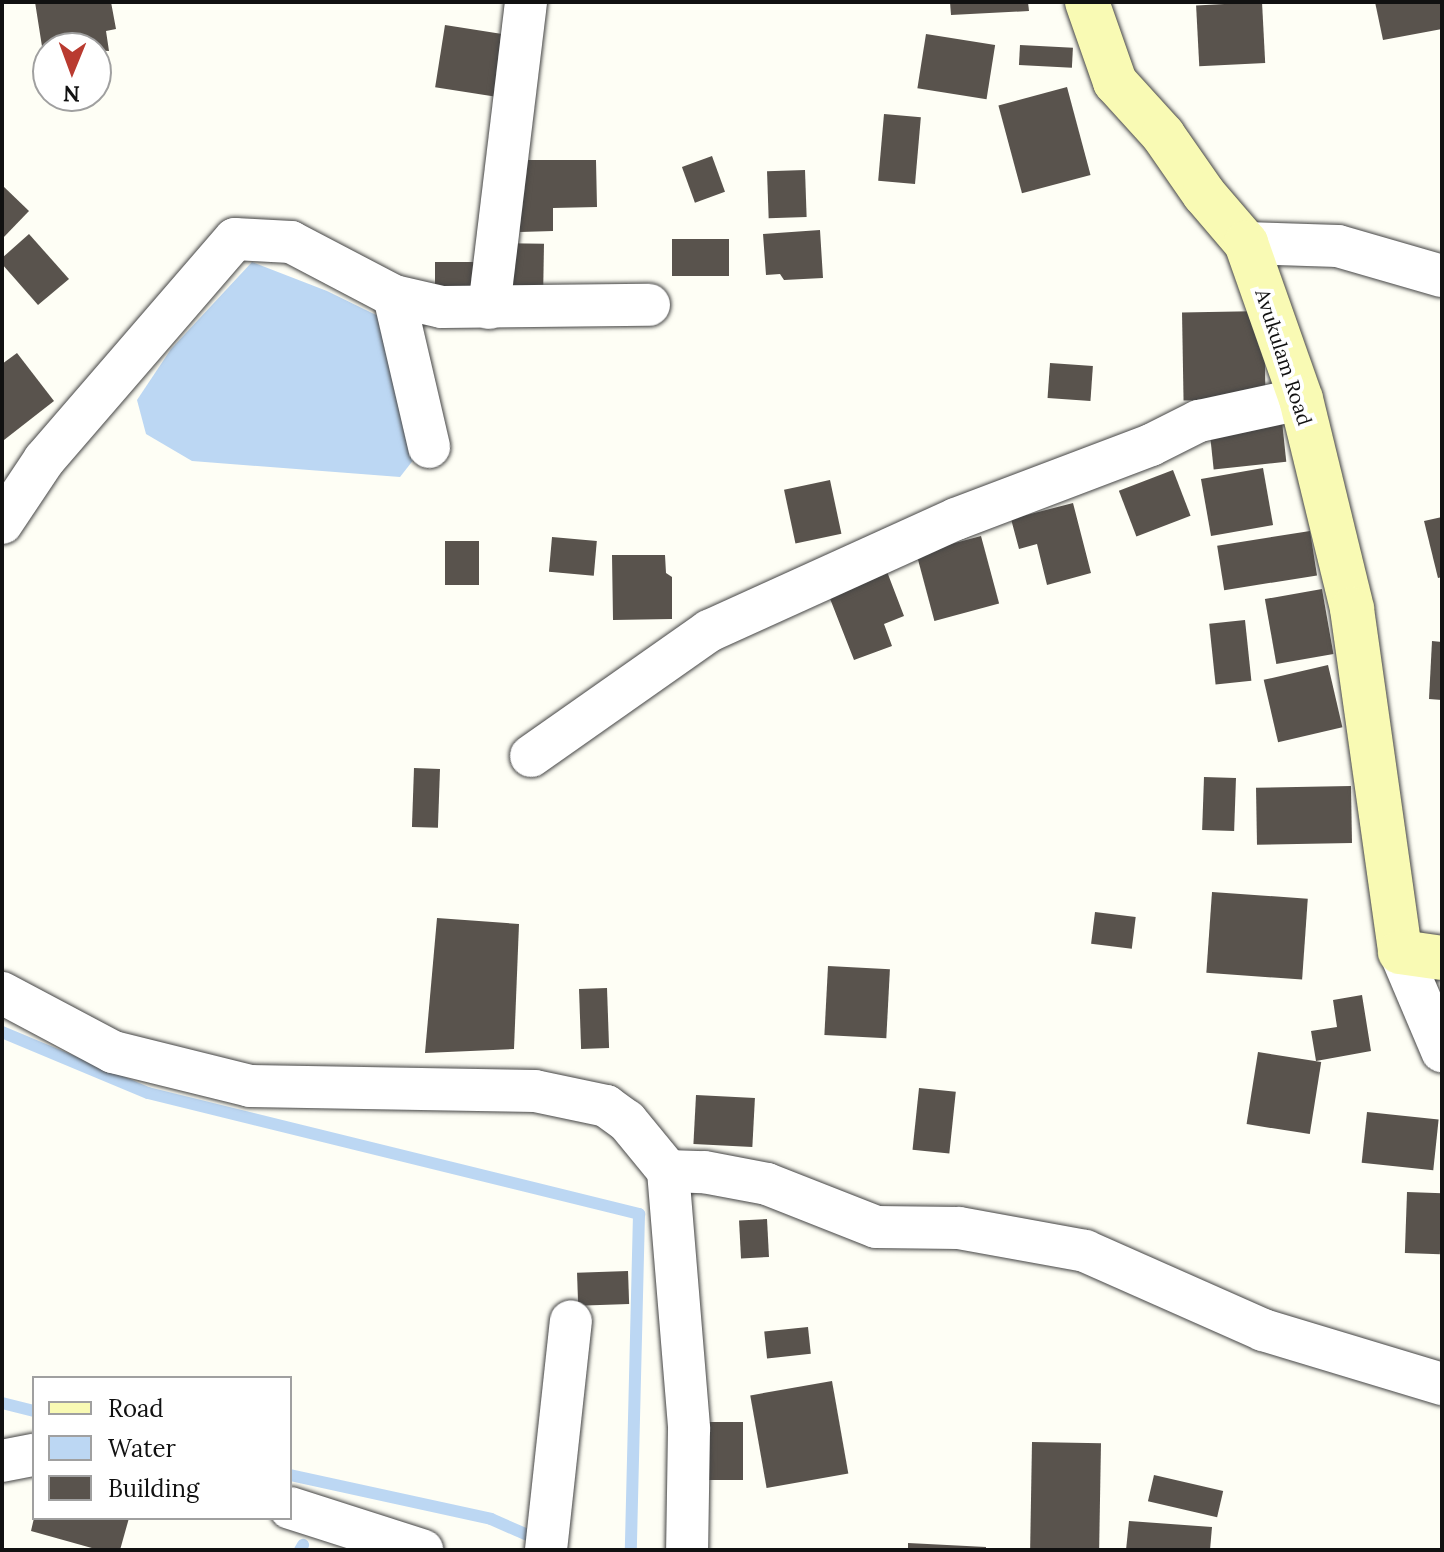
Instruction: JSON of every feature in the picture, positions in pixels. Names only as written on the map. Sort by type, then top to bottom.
[{"type":"main road","name":"Avukulam Road","points":[[1087,2],[1115,82],[1163,135],[1204,194],[1246,243],[1301,399],[1352,609],[1393,881],[1421,955]]},
{"type":"street","points":[[489,308],[526,2]]},
{"type":"street","points":[[2,523],[44,460],[235,239],[291,242],[394,296],[442,307],[649,305]]},
{"type":"street","points":[[1246,243],[1338,246],[1442,276]]},
{"type":"street","points":[[394,296],[429,447]]},
{"type":"street","points":[[531,756],[709,631],[956,519],[1151,445],[1199,421],[1301,399]]},
{"type":"street","points":[[1421,955],[1442,1051]]},
{"type":"street","points":[[2,993],[113,1052],[250,1086],[535,1091],[606,1106],[627,1121],[668,1171],[689,1429],[687,1550]]},
{"type":"street","points":[[668,1171],[704,1172],[767,1184],[876,1227],[959,1228],[1085,1251],[1263,1330],[1442,1384]]},
{"type":"street","points":[[546,1550],[571,1321]]},
{"type":"street","points":[[2,1461],[32,1455]]},
{"type":"street","points":[[292,1509],[422,1550]]},
{"type":"water","points":[[252,262],[327,291],[411,332],[418,454],[400,477],[192,461],[146,434],[137,400],[171,349]]},
{"type":"building","points":[[35,2],[111,2],[116,29],[106,32],[40,32]]},
{"type":"building","points":[[950,2],[1028,2],[1029,11],[951,15]]},
{"type":"building","points":[[1262,2],[1265,63],[1199,66],[1196,5]]},
{"type":"building","points":[[1375,2],[1442,2],[1442,29],[1383,40]]},
{"type":"building","points":[[445,25],[512,36],[502,98],[435,87]]},
{"type":"building","points":[[926,34],[995,45],[987,99],[917,88]]},
{"type":"building","points":[[1020,45],[1073,48],[1072,68],[1019,65]]},
{"type":"building","points":[[1067,87],[1091,175],[1022,193],[998,105]]},
{"type":"building","points":[[884,114],[921,117],[915,184],[878,181]]},
{"type":"building","points":[[712,156],[725,192],[695,203],[682,167]]},
{"type":"building","points":[[519,160],[596,160],[597,207],[553,208],[553,231],[520,232]]},
{"type":"building","points":[[805,170],[807,217],[769,218],[767,171]]},
{"type":"building","points":[[2,185],[29,211],[2,239]]},
{"type":"building","points":[[820,230],[823,278],[784,280],[780,274],[766,275],[763,234]]},
{"type":"building","points":[[29,234],[69,279],[38,305],[2,264],[2,258]]},
{"type":"building","points":[[672,239],[729,239],[729,276],[672,276]]},
{"type":"building","points":[[500,243],[544,244],[543,300],[499,299]]},
{"type":"building","points":[[435,262],[485,262],[485,300],[435,300]]},
{"type":"building","points":[[1264,311],[1266,399],[1184,400],[1182,312]]},
{"type":"building","points":[[17,353],[54,401],[4,440],[2,364]]},
{"type":"building","points":[[1050,363],[1093,366],[1090,401],[1048,398]]},
{"type":"building","points":[[1282,421],[1286,462],[1214,469],[1209,429]]},
{"type":"building","points":[[1263,468],[1273,525],[1211,536],[1201,479]]},
{"type":"building","points":[[1173,470],[1191,516],[1136,537],[1119,491]]},
{"type":"building","points":[[830,480],[841,534],[795,544],[784,490]]},
{"type":"building","points":[[1073,503],[1091,573],[1047,585],[1037,544],[1019,549],[1011,519]]},
{"type":"building","points":[[1442,517],[1442,577],[1438,578],[1424,521]]},
{"type":"building","points":[[1310,531],[1317,575],[1224,590],[1217,546]]},
{"type":"building","points":[[981,536],[999,604],[934,621],[916,553]]},
{"type":"building","points":[[552,537],[597,541],[594,576],[549,572]]},
{"type":"building","points":[[445,541],[479,541],[479,585],[445,585]]},
{"type":"building","points":[[612,555],[665,555],[666,573],[672,577],[672,619],[613,620]]},
{"type":"building","points":[[886,569],[904,616],[884,624],[892,646],[854,660],[827,591]]},
{"type":"building","points":[[1322,589],[1333,654],[1276,664],[1265,599]]},
{"type":"building","points":[[1245,620],[1251,681],[1216,684],[1209,624]]},
{"type":"building","points":[[1432,641],[1442,642],[1442,700],[1429,699]]},
{"type":"building","points":[[1328,665],[1342,727],[1278,742],[1264,680]]},
{"type":"building","points":[[414,768],[440,769],[438,828],[412,827]]},
{"type":"building","points":[[1204,777],[1236,778],[1234,831],[1202,830]]},
{"type":"building","points":[[1351,786],[1352,843],[1257,845],[1256,788]]},
{"type":"building","points":[[1212,892],[1308,899],[1302,979],[1206,973]]},
{"type":"building","points":[[1095,912],[1136,917],[1132,949],[1091,944]]},
{"type":"building","points":[[437,918],[519,924],[514,1049],[425,1053]]},
{"type":"building","points":[[828,966],[890,969],[886,1038],[824,1035]]},
{"type":"building","points":[[607,988],[609,1048],[581,1049],[579,989]]},
{"type":"building","points":[[1362,995],[1371,1051],[1316,1061],[1311,1031],[1337,1027],[1333,1000]]},
{"type":"building","points":[[1258,1052],[1321,1062],[1310,1134],[1247,1124]]},
{"type":"building","points":[[919,1088],[956,1092],[949,1154],[913,1150]]},
{"type":"building","points":[[696,1095],[755,1098],[752,1147],[693,1144]]},
{"type":"building","points":[[1367,1112],[1439,1120],[1433,1170],[1362,1163]]},
{"type":"building","points":[[1407,1192],[1442,1193],[1440,1254],[1405,1253]]},
{"type":"building","points":[[767,1219],[769,1257],[741,1258],[739,1220]]},
{"type":"building","points":[[628,1271],[629,1304],[578,1306],[577,1273]]},
{"type":"building","points":[[808,1327],[811,1354],[767,1358],[764,1332]]},
{"type":"building","points":[[832,1381],[848,1474],[767,1488],[750,1395]]},
{"type":"building","points":[[708,1422],[743,1422],[743,1480],[708,1480]]},
{"type":"building","points":[[1032,1442],[1101,1443],[1099,1550],[1030,1550]]},
{"type":"building","points":[[1154,1475],[1223,1491],[1217,1517],[1148,1501]]},
{"type":"building","points":[[34,1520],[128,1520],[120,1550],[99,1550],[31,1531]]},
{"type":"building","points":[[1129,1521],[1212,1527],[1210,1550],[1126,1550]]},
{"type":"building","points":[[908,1543],[986,1547],[986,1550],[908,1550]]},
{"type":"waterway","points":[[2,1032],[148,1093],[639,1214],[631,1550]]},
{"type":"waterway","points":[[2,1403],[32,1410]]},
{"type":"waterway","points":[[292,1475],[491,1519],[541,1541]]},
{"type":"waterway","points":[[300,1550],[303,1545]]}]
